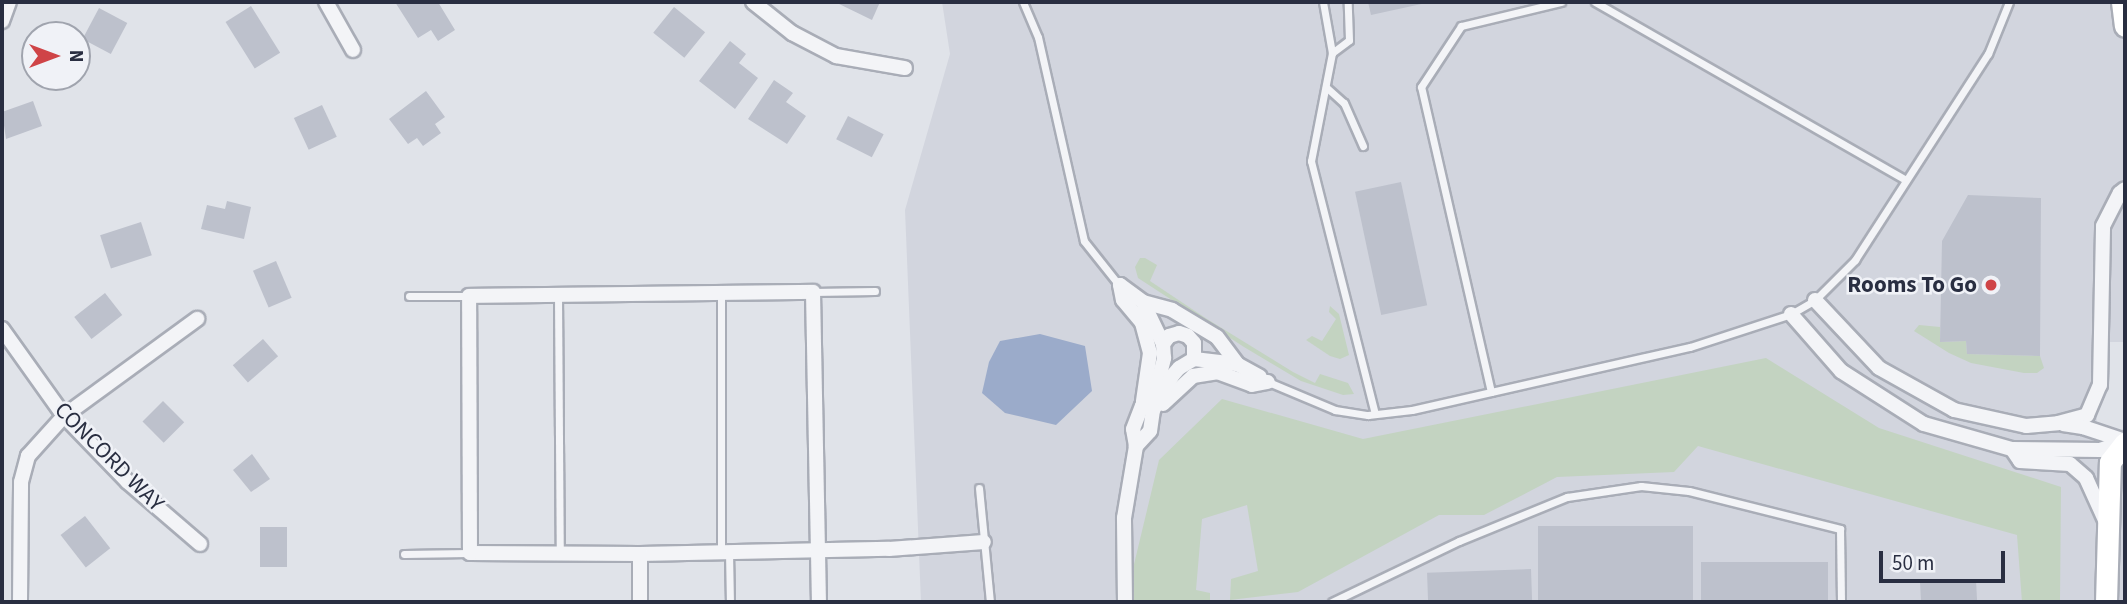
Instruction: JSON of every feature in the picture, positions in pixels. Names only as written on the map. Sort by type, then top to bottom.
[{"type":"main road","points":[[2122,2],[2125,26]]},
{"type":"main road","points":[[2106,602],[2110,462],[2125,442]]},
{"type":"street","points":[[2,21],[9,2]]},
{"type":"street","points":[[326,2],[353,50]]},
{"type":"street","points":[[753,2],[792,33],[836,56],[905,68]]},
{"type":"street","points":[[1815,300],[1879,368],[1954,410],[2026,426],[2058,423],[2087,415],[2100,385],[2103,226],[2120,192],[2125,189]]},
{"type":"street","points":[[1120,285],[1143,302],[1172,310],[1217,337],[1237,364]]},
{"type":"street","points":[[1120,285],[1122,300],[1142,323],[1150,353],[1142,406],[1133,429],[1136,446],[1124,518],[1125,602]]},
{"type":"street","points":[[819,602],[818,551],[813,292],[469,296],[470,553],[640,554],[725,552],[818,551],[889,550],[984,542]]},
{"type":"street","points":[[1143,302],[1170,366],[1178,368]]},
{"type":"street","points":[[1172,310],[1179,333]]},
{"type":"street","points":[[1791,314],[1841,371],[1924,425],[2011,449],[2100,450],[2125,442]]},
{"type":"street","points":[[20,602],[22,482],[29,456],[64,416],[197,319]]},
{"type":"street","name":"CONCORD WAY","points":[[2,328],[64,416],[128,482],[200,544]]},
{"type":"street","points":[[1142,406],[1157,385],[1163,351],[1169,336],[1179,333],[1188,336],[1194,343],[1194,359]]},
{"type":"street","points":[[1194,343],[1217,337]]},
{"type":"street","points":[[1150,430],[1153,410],[1178,368],[1194,359],[1237,364],[1264,379]]},
{"type":"street","points":[[1136,446],[1150,430],[1161,407],[1177,388],[1193,376],[1217,372],[1252,385],[1264,379]]},
{"type":"street","points":[[2058,423],[2083,427],[2125,442]]},
{"type":"street","points":[[2011,449],[2021,461],[2070,464],[2086,478],[2108,529]]},
{"type":"street","points":[[640,554],[640,602]]},
{"type":"lane","points":[[1023,2],[1038,37],[1084,241],[1120,285]]},
{"type":"lane","points":[[1323,2],[1332,53],[1311,161],[1375,414]]},
{"type":"lane","points":[[1332,53],[1349,40],[1348,2]]},
{"type":"lane","points":[[1491,392],[1421,87],[1461,26],[1561,2]]},
{"type":"lane","points":[[1595,2],[1906,180]]},
{"type":"lane","points":[[1264,379],[1335,410],[1375,414],[1412,410],[1690,347],[1791,314],[1815,300],[1855,260],[1988,54],[2009,2]]},
{"type":"lane","points":[[1326,87],[1344,103],[1363,146]]},
{"type":"lane","points":[[813,292],[875,291]]},
{"type":"lane","points":[[721,293],[725,552],[730,602]]},
{"type":"lane","points":[[558,295],[560,552]]},
{"type":"lane","points":[[409,296],[469,296]]},
{"type":"lane","points":[[1332,602],[1459,541],[1567,497],[1641,486],[1689,491],[1840,529],[1841,602]]},
{"type":"lane","points":[[979,488],[990,602]]},
{"type":"lane","points":[[404,554],[470,553]]},
{"type":"shaded area","points":[[942,2],[2125,2],[2125,342],[2103,342],[2094,455],[2125,427],[2125,602],[921,602],[905,210],[950,54]]},
{"type":"green space","points":[[1140,258],[1157,265],[1150,281],[1207,319],[1293,372],[1315,383],[1320,374],[1348,383],[1354,394],[1343,395],[1301,381],[1244,347],[1138,278],[1135,267]]},
{"type":"green space","points":[[1330,306],[1339,314],[1349,355],[1340,359],[1330,356],[1306,340],[1312,336],[1322,341],[1336,319],[1329,312]]},
{"type":"green space","points":[[1919,325],[1940,327],[1940,342],[1966,341],[1967,354],[2040,356],[2044,368],[2037,373],[2024,373],[1971,363],[1914,331]]},
{"type":"green space","points":[[1766,358],[1879,428],[2061,487],[2060,602],[2022,602],[2017,535],[1698,446],[1674,472],[1557,477],[1484,515],[1439,515],[1298,592],[1230,600],[1231,579],[1258,571],[1247,505],[1202,519],[1196,590],[1210,593],[1210,602],[1125,602],[1159,460],[1222,399],[1363,439]]},
{"type":"water","points":[[1040,334],[1085,346],[1092,391],[1056,425],[1005,413],[982,393],[989,362],[1000,341]]},
{"type":"building","points":[[395,2],[438,2],[455,30],[438,41],[431,30],[418,38]]},
{"type":"building","points":[[835,2],[880,2],[872,20]]},
{"type":"building","points":[[1368,2],[1426,2],[1426,3],[1371,15]]},
{"type":"building","points":[[251,6],[280,53],[255,69],[226,22]]},
{"type":"building","points":[[674,7],[705,32],[684,58],[653,33]]},
{"type":"building","points":[[99,8],[127,23],[111,54],[91,43],[91,23]]},
{"type":"building","points":[[730,41],[746,54],[739,63],[758,78],[735,109],[699,81]]},
{"type":"building","points":[[774,80],[793,93],[786,102],[806,116],[787,144],[748,119]]},
{"type":"building","points":[[426,91],[445,117],[435,124],[441,133],[423,146],[417,138],[408,144],[389,119]]},
{"type":"building","points":[[33,101],[42,126],[6,139],[2,112]]},
{"type":"building","points":[[322,105],[337,137],[309,150],[294,118]]},
{"type":"building","points":[[848,116],[884,134],[872,157],[836,139]]},
{"type":"building","points":[[1401,182],[1427,305],[1381,315],[1355,192]]},
{"type":"building","name":"Rooms To Go","points":[[1968,195],[2041,198],[2040,356],[1967,354],[1966,341],[1940,342],[1942,241]]},
{"type":"building","points":[[227,201],[251,207],[244,239],[201,229],[207,205],[225,209]]},
{"type":"building","points":[[141,222],[152,255],[111,269],[100,235]]},
{"type":"building","points":[[276,261],[292,298],[269,308],[253,271]]},
{"type":"building","points":[[105,293],[122,315],[92,339],[74,317]]},
{"type":"building","points":[[263,339],[278,356],[248,383],[233,365]]},
{"type":"building","points":[[163,401],[184,422],[164,443],[142,422]]},
{"type":"building","points":[[252,454],[270,479],[251,492],[233,470]]},
{"type":"building","points":[[85,516],[110,548],[86,567],[61,535]]},
{"type":"building","points":[[1538,526],[1693,526],[1693,602],[1538,602]]},
{"type":"building","points":[[260,527],[287,527],[287,567],[260,567]]},
{"type":"building","points":[[1701,562],[1828,562],[1828,602],[1701,602]]},
{"type":"building","points":[[1531,569],[1532,602],[1428,602],[1427,573]]},
{"type":"building","points":[[1976,580],[1977,602],[1921,602],[1920,583]]},
{"type":"place","name":"Rooms To Go","points":[[1991,285]]}]
